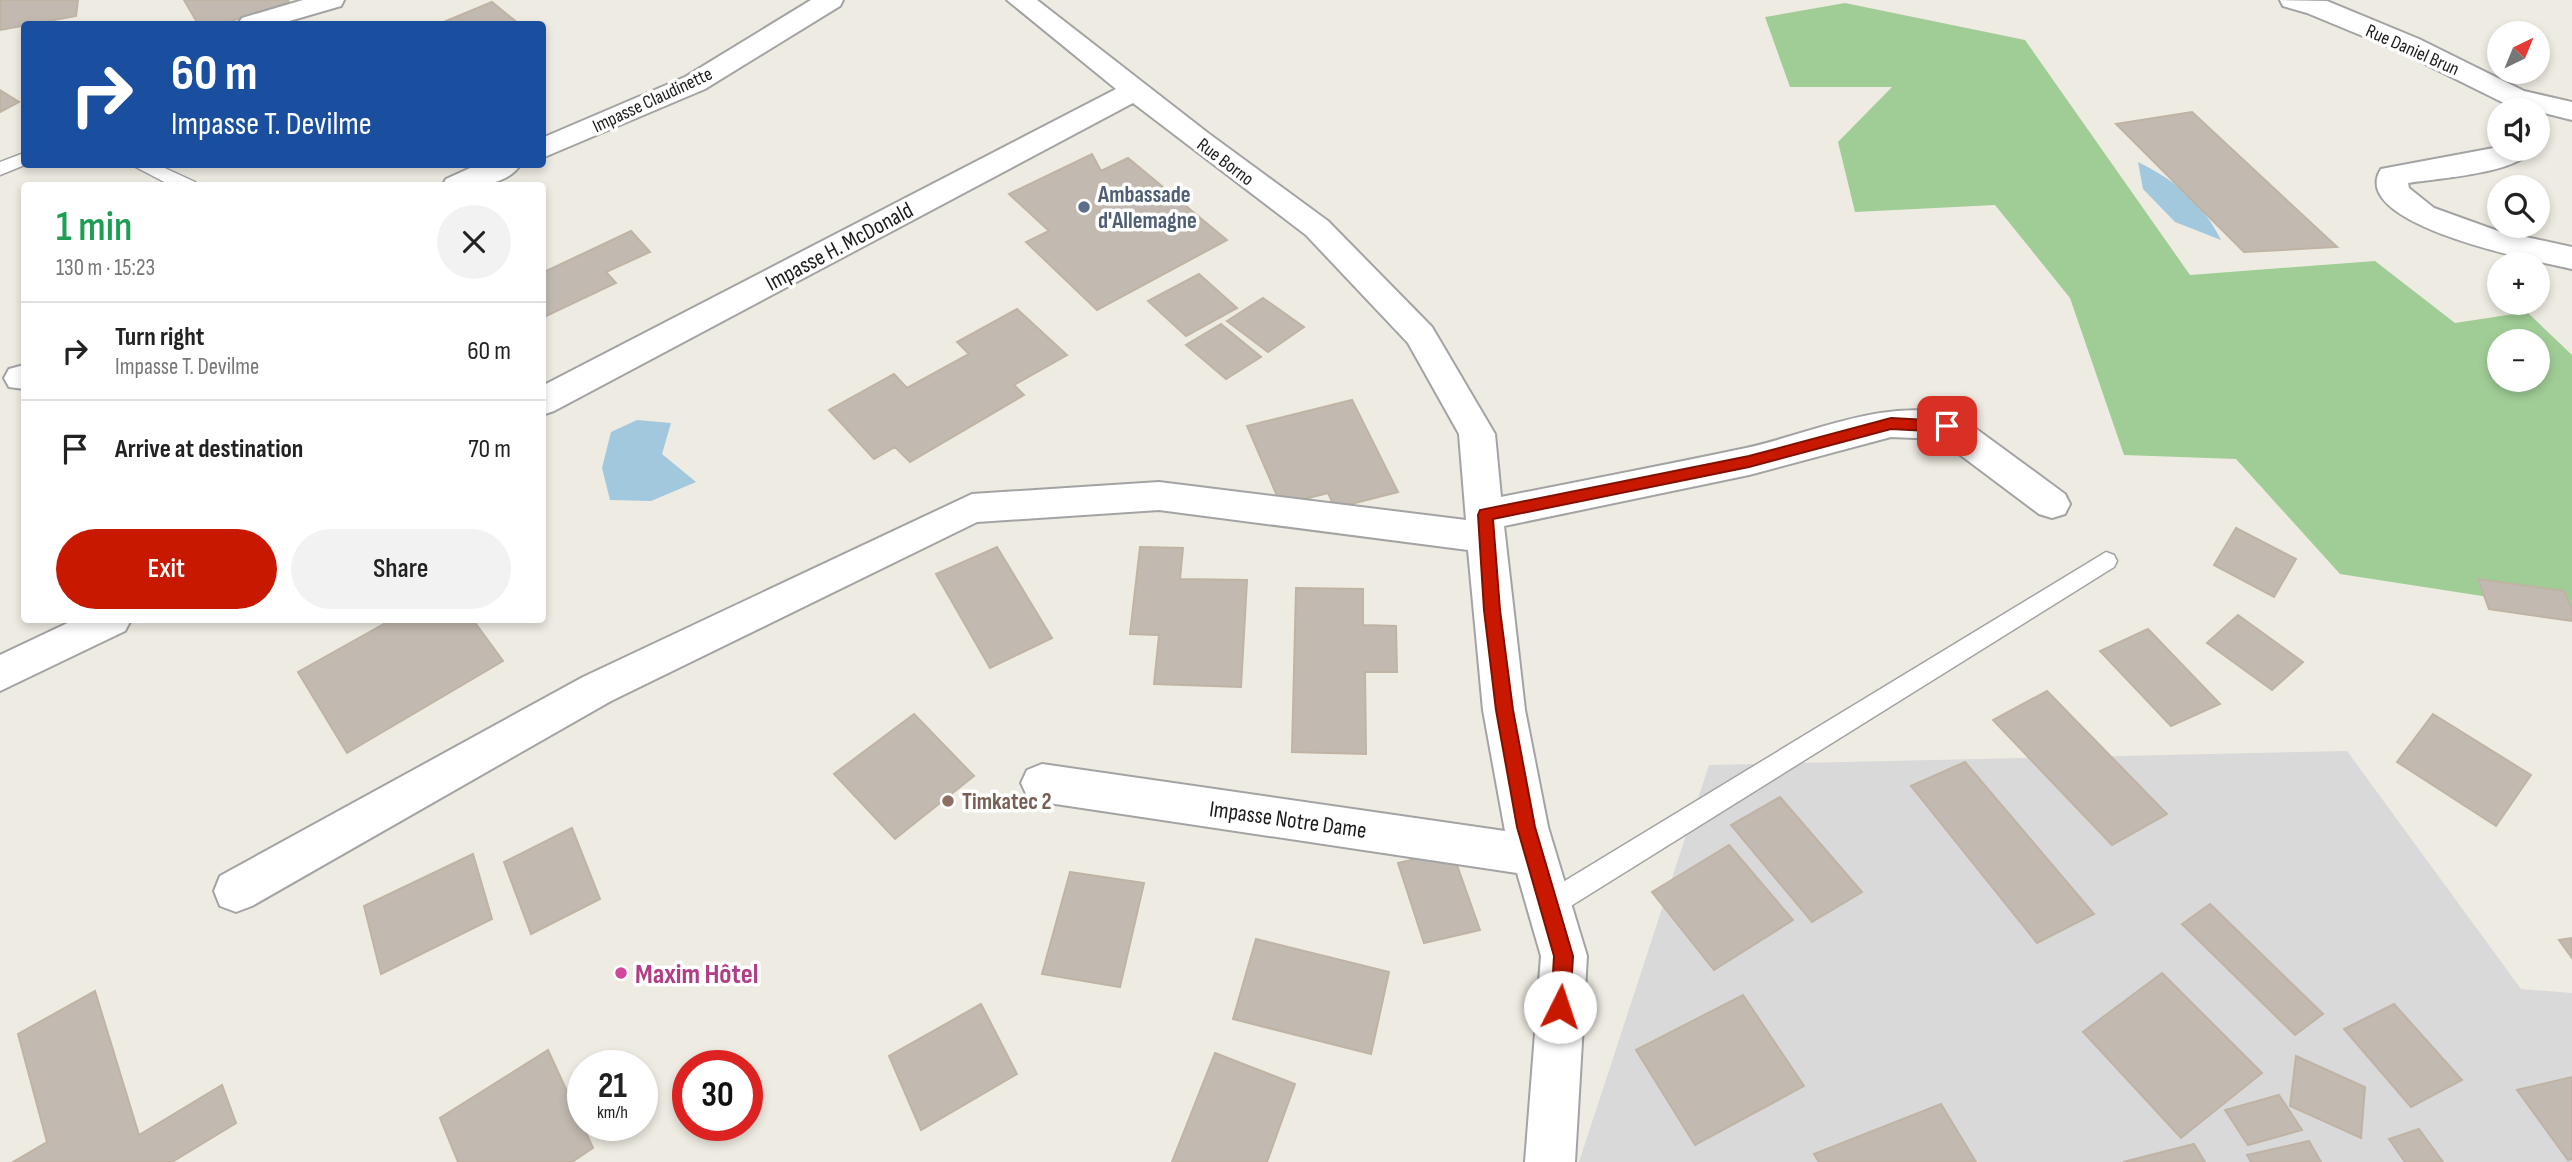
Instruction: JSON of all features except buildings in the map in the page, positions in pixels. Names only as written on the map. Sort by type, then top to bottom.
[{"type":"street","points":[[262,21],[331,0]]},
{"type":"street","name":"Impasse Claudinette","points":[[546,147],[695,83],[830,0]]},
{"type":"street","name":"Rue Borno","points":[[1020,0],[1135,91],[1317,228],[1420,335],[1476,435],[1504,710],[1526,827],[1564,956],[1550,1162]]},
{"type":"street","name":"Rue Daniel Brun","points":[[2293,0],[2317,7],[2409,45],[2510,98]]},
{"type":"street","name":"Impasse H. McDonald","points":[[546,400],[1135,91]]},
{"type":"street","name":"Rue Daniel Brun","points":[[2550,108],[2572,111]]},
{"type":"street","points":[[2487,160],[2392,176],[2395,192],[2423,215],[2491,240],[2572,258]]},
{"type":"street","points":[[466,182],[497,168]]},
{"type":"street","points":[[236,891],[597,689],[972,508],[1159,496],[1486,526],[1891,424],[1947,426],[2052,504]]},
{"type":"street","points":[[0,674],[105,623]]},
{"type":"street","name":"Impasse Notre Dame","points":[[1042,783],[1534,855]]},
{"type":"lane","points":[[0,169],[21,160]]},
{"type":"lane","points":[[148,168],[180,182]]},
{"type":"lane","points":[[1549,905],[2106,561]]},
{"type":"shaded area","points":[[2347,751],[2521,989],[2572,993],[2572,1162],[1579,1162],[1709,765]]},
{"type":"green space","points":[[1845,3],[2025,40],[2190,275],[2375,261],[2455,323],[2507,315],[2530,315],[2545,329],[2487,329],[2487,392],[2550,392],[2550,334],[2572,355],[2572,610],[2340,574],[2236,459],[2124,455],[2070,298],[1995,205],[1855,212],[1838,142],[1892,87],[1790,87],[1765,17]]},
{"type":"water","points":[[2138,162],[2187,194],[2205,214],[2221,240],[2175,222],[2143,189]]},
{"type":"water","points":[[637,420],[671,423],[662,454],[696,482],[651,501],[610,500],[602,468],[611,432]]},
{"type":"place","name":"Ambassade d'Allemagne","points":[[1084,207]]},
{"type":"place","name":"Timkatec 2","points":[[948,801]]},
{"type":"place","name":"Maxim Hôtel","points":[[621,973]]},
{"type":"route","points":[[1560,1007],[1564,956],[1526,827],[1504,710],[1492,610],[1485,515],[1749,461],[1891,424],[1947,426]]}]
